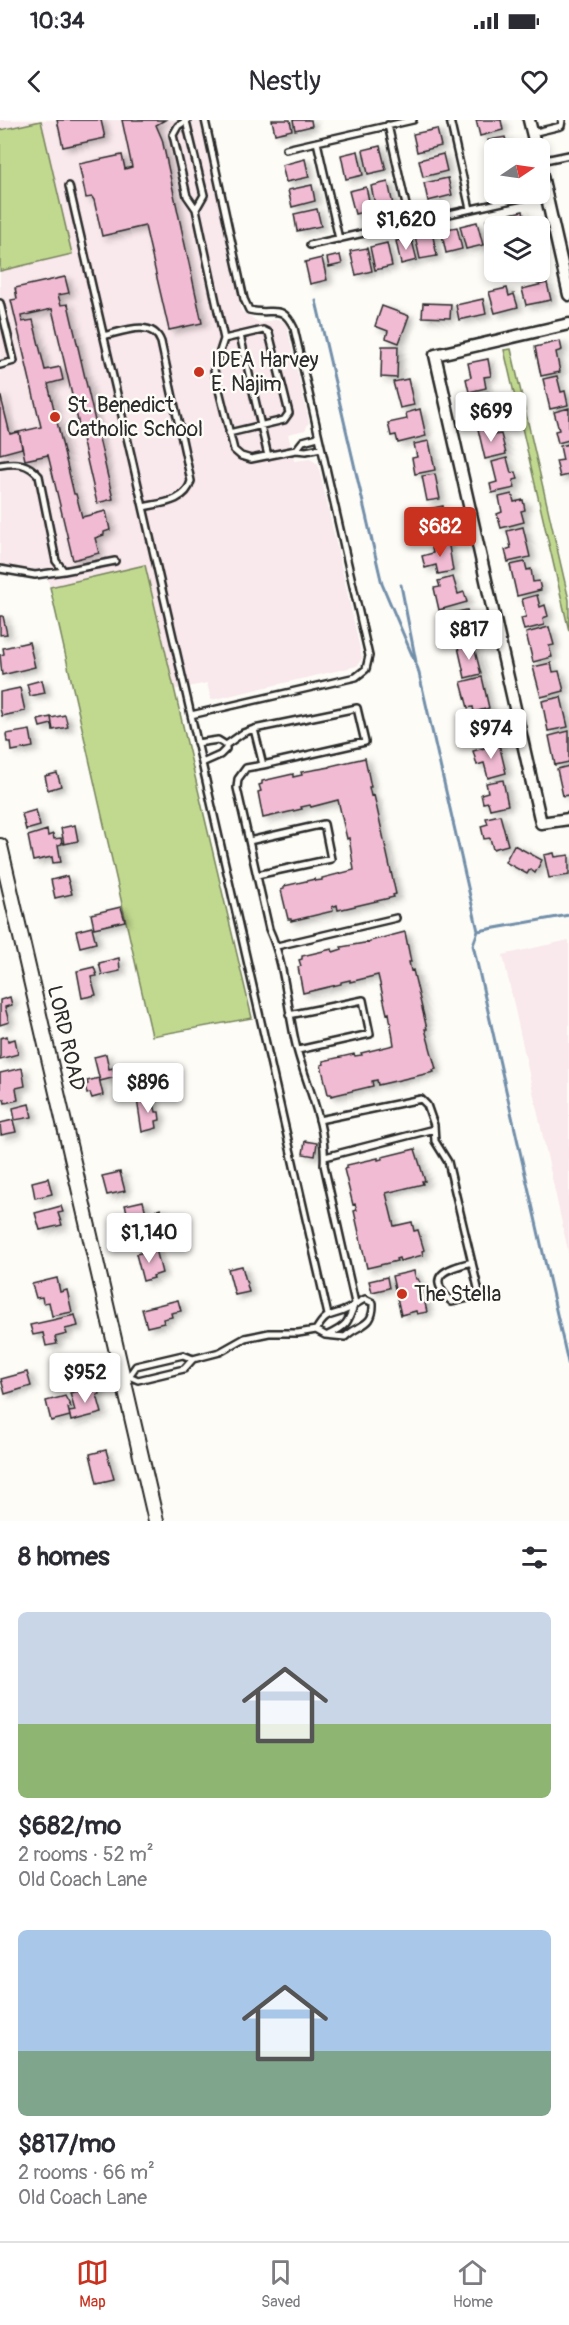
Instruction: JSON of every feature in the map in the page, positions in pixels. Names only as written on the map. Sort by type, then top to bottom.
[{"type":"street","points":[[529,120],[533,138]]},
{"type":"street","points":[[545,204],[569,295]]},
{"type":"street","points":[[569,324],[435,355],[541,823],[569,819]]},
{"type":"street","name":"LORD ROAD","points":[[0,846],[126,1377],[156,1521]]},
{"type":"lane","points":[[196,209],[204,195],[187,120],[178,126],[173,135],[187,196],[196,209],[224,339],[214,370],[234,450],[241,456],[251,459],[296,450],[321,448]]},
{"type":"lane","points":[[191,716],[356,677],[366,669],[369,656],[294,328],[288,315],[280,311],[260,313],[249,310],[244,299],[205,120]]},
{"type":"lane","points":[[286,149],[413,120]]},
{"type":"lane","points":[[450,120],[470,209]]},
{"type":"lane","points":[[532,133],[562,123],[569,126]]},
{"type":"lane","points":[[388,125],[411,223]]},
{"type":"lane","points":[[317,142],[339,239]]},
{"type":"lane","points":[[550,159],[569,155]]},
{"type":"lane","points":[[69,186],[328,1315]]},
{"type":"lane","points":[[310,245],[492,204]]},
{"type":"lane","points":[[0,303],[3,332],[14,361],[0,364]]},
{"type":"lane","points":[[103,336],[142,328],[156,334],[161,342],[191,481],[188,490],[178,498],[143,507]]},
{"type":"lane","points":[[224,339],[268,331],[272,338],[289,415],[284,420],[229,432]]},
{"type":"lane","points":[[240,335],[268,456]]},
{"type":"lane","points":[[296,450],[303,441],[318,437]]},
{"type":"lane","points":[[0,465],[13,463],[30,466],[39,476],[56,561],[64,571]]},
{"type":"lane","points":[[0,569],[35,574],[115,561]]},
{"type":"lane","points":[[202,763],[224,752],[226,745],[243,733],[254,729],[357,708],[365,742],[246,768],[238,779],[237,788],[269,929],[277,946],[289,1016],[325,1144],[324,1164],[355,1303],[348,1322],[343,1328],[328,1335]]},
{"type":"lane","points":[[254,729],[263,765]]},
{"type":"lane","points":[[197,743],[218,740],[226,745]]},
{"type":"lane","points":[[249,841],[324,824],[331,859],[257,875]]},
{"type":"lane","points":[[277,946],[396,918]]},
{"type":"lane","points":[[289,1016],[363,1000],[370,1034],[298,1050]]},
{"type":"lane","points":[[319,1120],[421,1099],[427,1105],[435,1142],[448,1162],[478,1288],[477,1296],[452,1302],[443,1294],[439,1282],[441,1274],[447,1269],[472,1263]]},
{"type":"lane","points":[[325,1157],[434,1129]]},
{"type":"lane","points":[[193,1359],[183,1355],[136,1365],[126,1377],[138,1380],[184,1369],[193,1359],[220,1352],[245,1338],[269,1333],[298,1333],[316,1330],[328,1335],[345,1337],[370,1320],[373,1303],[365,1299],[350,1308],[328,1315],[316,1330]]},
{"type":"lane","points":[[343,1328],[348,1333]]},
{"type":"shaded area","name":"IDEA Harvey E. Najim","points":[[0,120],[200,120],[241,311],[260,323],[278,319],[286,323],[309,422],[305,430],[288,434],[294,461],[310,459],[318,464],[362,658],[357,666],[211,700],[207,683],[173,690],[145,565],[50,587],[45,568],[29,572],[0,563],[0,271],[72,254],[41,121],[0,130]]},
{"type":"shaded area","points":[[569,940],[569,1255],[503,955]]},
{"type":"green space","points":[[41,121],[72,254],[0,271],[0,130]]},
{"type":"green space","points":[[511,349],[569,600],[569,631],[504,350]]},
{"type":"green space","points":[[145,565],[252,1018],[152,1036],[50,587]]},
{"type":"building","points":[[57,120],[101,120],[105,138],[63,147]]},
{"type":"building","points":[[122,120],[165,120],[156,125],[162,139],[202,323],[169,330],[145,226],[102,236],[94,200],[92,197],[86,198],[79,164],[122,155],[125,169],[132,167]]},
{"type":"building","points":[[272,120],[290,120],[292,130],[275,134]]},
{"type":"building","points":[[293,120],[311,120],[312,126],[295,130]]},
{"type":"building","points":[[476,120],[501,120],[503,130],[480,136]]},
{"type":"building","points":[[437,129],[441,146],[417,152],[413,134]]},
{"type":"building","points":[[380,146],[386,170],[368,174],[363,150]]},
{"type":"building","points":[[358,151],[363,175],[346,179],[341,155]]},
{"type":"building","points":[[443,154],[447,171],[423,177],[419,160]]},
{"type":"building","points":[[305,159],[309,177],[286,182],[282,165]]},
{"type":"building","points":[[448,178],[452,195],[428,201],[424,183]]},
{"type":"building","points":[[388,182],[393,205],[376,209],[371,186]]},
{"type":"building","points":[[312,185],[315,201],[292,207],[288,190]]},
{"type":"building","points":[[366,187],[371,210],[355,214],[349,191]]},
{"type":"building","points":[[317,209],[321,226],[297,231],[294,214]]},
{"type":"building","points":[[523,211],[524,216],[505,216]]},
{"type":"building","points":[[477,222],[483,245],[466,249],[460,226]]},
{"type":"building","points":[[457,227],[462,249],[446,253],[441,230]]},
{"type":"building","points":[[432,232],[437,256],[420,259],[415,236]]},
{"type":"building","points":[[411,237],[417,260],[401,264],[396,241]]},
{"type":"building","points":[[387,243],[392,266],[375,270],[370,247]]},
{"type":"building","points":[[367,248],[372,271],[356,275],[350,251]]},
{"type":"building","points":[[340,255],[342,264],[329,267],[327,258]]},
{"type":"building","points":[[322,258],[327,280],[310,284],[305,262]]},
{"type":"building","points":[[65,277],[69,293],[58,295],[61,305],[68,304],[113,499],[97,503],[52,309],[21,316],[22,322],[33,320],[45,370],[60,367],[63,380],[48,384],[74,494],[76,494],[82,517],[106,511],[110,530],[95,538],[99,553],[73,560],[48,455],[25,460],[19,432],[41,427],[11,300],[17,299],[15,288]]},
{"type":"building","points":[[547,283],[551,300],[526,305],[522,289]]},
{"type":"building","points":[[507,288],[509,296],[514,294],[518,307],[495,313],[489,292]]},
{"type":"building","points":[[483,299],[486,314],[459,320],[456,305]]},
{"type":"building","points":[[423,303],[451,304],[450,318],[422,317]]},
{"type":"building","points":[[382,306],[409,316],[399,343],[386,338],[388,331],[375,326]]},
{"type":"building","points":[[560,341],[562,350],[556,352],[560,372],[541,376],[535,347]]},
{"type":"building","points":[[382,346],[398,346],[397,378],[381,377]]},
{"type":"building","points":[[488,359],[491,376],[484,377],[486,388],[469,392],[466,379],[471,377],[468,363]]},
{"type":"building","points":[[557,376],[561,392],[565,391],[568,405],[550,409],[543,379]]},
{"type":"building","points":[[408,379],[414,405],[400,408],[393,382]]},
{"type":"building","points":[[488,392],[489,396],[496,395],[501,420],[477,425],[474,414],[478,413],[474,395]]},
{"type":"building","points":[[0,393],[10,434],[19,432],[22,448],[0,454]]},
{"type":"building","points":[[569,408],[569,440],[558,443],[555,431],[559,430],[554,412]]},
{"type":"building","points":[[420,409],[426,436],[398,443],[396,435],[391,436],[388,423],[407,419],[406,413]]},
{"type":"building","points":[[492,426],[494,435],[501,434],[506,454],[485,459],[478,429]]},
{"type":"building","points":[[429,441],[435,470],[415,474],[412,458],[417,457],[414,444]]},
{"type":"building","points":[[569,444],[569,475],[560,477],[556,461],[563,460],[560,446]]},
{"type":"building","points":[[507,458],[511,473],[516,472],[518,479],[513,480],[515,488],[492,493],[490,484],[497,482],[492,462]]},
{"type":"building","points":[[435,474],[440,499],[427,501],[422,476]]},
{"type":"building","points":[[512,494],[514,502],[523,500],[525,510],[521,511],[524,522],[501,528],[497,514],[502,512],[499,497]]},
{"type":"building","points":[[443,506],[449,537],[431,541],[428,528],[432,527],[428,509]]},
{"type":"building","points":[[523,527],[530,557],[508,562],[505,550],[511,548],[507,531]]},
{"type":"building","points":[[448,540],[453,571],[438,574],[436,565],[425,568],[422,556],[433,553],[431,544]]},
{"type":"building","points":[[525,562],[527,570],[531,569],[533,582],[539,581],[541,590],[517,596],[510,565]]},
{"type":"building","points":[[453,577],[458,594],[464,592],[467,602],[439,610],[434,588],[440,587],[438,581]]},
{"type":"building","points":[[537,595],[540,607],[545,605],[548,616],[543,618],[544,625],[524,630],[521,618],[526,617],[522,599]]},
{"type":"building","points":[[467,610],[473,639],[453,643],[447,614]]},
{"type":"building","points":[[0,616],[3,616],[7,634],[0,635]]},
{"type":"building","points":[[549,627],[554,645],[549,646],[552,657],[533,662],[526,633]]},
{"type":"building","points":[[29,642],[35,667],[2,675],[0,655],[4,654],[3,648]]},
{"type":"building","points":[[473,643],[481,674],[465,678],[458,647]]},
{"type":"building","points":[[551,663],[553,672],[559,671],[564,691],[541,697],[533,667]]},
{"type":"building","points":[[482,677],[489,708],[474,712],[473,707],[468,708],[461,682]]},
{"type":"building","points":[[42,680],[45,693],[30,696],[27,684]]},
{"type":"building","points":[[20,688],[25,711],[2,716],[0,692]]},
{"type":"building","points":[[561,697],[568,727],[548,731],[542,701]]},
{"type":"building","points":[[490,711],[496,741],[476,745],[474,735],[477,734],[473,715]]},
{"type":"building","points":[[65,715],[68,727],[53,730],[51,718]]},
{"type":"building","points":[[51,717],[52,724],[40,727],[38,720]]},
{"type":"building","points":[[30,730],[33,747],[12,751],[11,742],[7,742],[6,734]]},
{"type":"building","points":[[569,731],[569,762],[555,765],[549,736]]},
{"type":"building","points":[[499,744],[506,773],[488,778],[484,763],[477,765],[473,751]]},
{"type":"building","points":[[365,758],[371,796],[374,795],[396,894],[393,895],[394,897],[338,910],[337,905],[332,907],[333,911],[291,921],[288,919],[281,890],[284,886],[315,879],[315,881],[322,880],[322,878],[354,870],[349,838],[347,839],[338,800],[311,807],[310,805],[301,807],[302,809],[263,818],[258,792],[261,791],[259,785],[262,781],[293,774],[293,777],[302,775],[301,772]]},
{"type":"building","points":[[569,766],[569,795],[563,796],[557,769]]},
{"type":"building","points":[[57,773],[61,786],[48,790],[45,776]]},
{"type":"building","points":[[503,780],[508,805],[490,809],[488,802],[483,803],[481,794],[488,792],[486,783]]},
{"type":"building","points":[[36,810],[40,826],[26,830],[22,814]]},
{"type":"building","points":[[500,815],[508,845],[493,849],[490,838],[484,839],[481,826],[488,824],[486,818]]},
{"type":"building","points":[[75,825],[78,841],[64,844],[61,828]]},
{"type":"building","points":[[47,830],[48,836],[53,834],[54,839],[61,838],[62,844],[58,845],[61,862],[53,863],[52,857],[33,861],[28,836]]},
{"type":"building","points":[[514,845],[542,860],[535,873],[530,869],[527,874],[505,862]]},
{"type":"building","points":[[554,853],[555,857],[569,855],[569,875],[549,878],[544,855]]},
{"type":"building","points":[[67,876],[72,894],[55,898],[51,880]]},
{"type":"building","points":[[121,907],[125,921],[94,928],[91,914]]},
{"type":"building","points":[[92,927],[96,943],[80,947],[76,931]]},
{"type":"building","points":[[405,932],[411,971],[413,970],[436,1069],[433,1070],[434,1072],[378,1085],[377,1080],[372,1081],[373,1086],[331,1096],[328,1094],[321,1065],[324,1064],[323,1061],[354,1054],[355,1056],[362,1055],[361,1053],[394,1045],[389,1013],[387,1014],[378,975],[341,982],[341,984],[303,993],[298,967],[301,966],[299,960],[302,956],[332,949],[333,952],[342,949],[341,947]]},
{"type":"building","points":[[119,958],[120,971],[102,975],[99,963]]},
{"type":"building","points":[[94,967],[97,976],[91,977],[96,995],[82,998],[77,971]]},
{"type":"building","points":[[10,997],[12,1005],[5,1007],[9,1022],[0,1025],[0,1000]]},
{"type":"building","points":[[7,1036],[8,1041],[15,1039],[18,1054],[0,1059],[0,1038]]},
{"type":"building","points":[[106,1054],[109,1069],[113,1068],[114,1074],[119,1073],[120,1076],[100,1081],[94,1057]]},
{"type":"building","points":[[22,1068],[25,1086],[16,1088],[18,1100],[5,1103],[4,1099],[0,1100],[0,1073]]},
{"type":"building","points":[[99,1078],[103,1095],[92,1098],[90,1093],[87,1094],[85,1085],[88,1084],[87,1081]]},
{"type":"building","points":[[152,1096],[160,1120],[156,1121],[157,1128],[142,1132],[137,1099]]},
{"type":"building","points":[[29,1104],[32,1117],[15,1120],[13,1108]]},
{"type":"building","points":[[13,1120],[16,1132],[1,1135],[0,1123]]},
{"type":"building","points":[[305,1141],[317,1143],[315,1156],[303,1154]]},
{"type":"building","points":[[415,1149],[425,1181],[422,1181],[423,1184],[386,1193],[394,1226],[412,1222],[414,1231],[418,1230],[424,1250],[423,1255],[400,1261],[399,1258],[396,1259],[397,1261],[367,1268],[354,1211],[357,1210],[355,1204],[353,1205],[344,1169],[347,1165],[378,1158],[378,1160]]},
{"type":"building","points":[[120,1172],[125,1191],[107,1195],[102,1176]]},
{"type":"building","points":[[48,1178],[52,1194],[35,1198],[32,1182]]},
{"type":"building","points":[[143,1201],[146,1213],[161,1209],[163,1218],[131,1226],[125,1205]]},
{"type":"building","points":[[61,1206],[63,1212],[58,1213],[62,1225],[40,1230],[35,1213]]},
{"type":"building","points":[[156,1249],[162,1273],[143,1281],[136,1254]]},
{"type":"building","points":[[242,1266],[249,1292],[235,1295],[228,1269]]},
{"type":"building","points":[[414,1271],[421,1285],[427,1312],[417,1314],[416,1311],[401,1315],[392,1276]]},
{"type":"building","points":[[387,1277],[389,1288],[372,1292],[369,1281]]},
{"type":"building","points":[[57,1278],[60,1292],[67,1290],[72,1312],[52,1316],[49,1302],[43,1303],[42,1297],[36,1298],[32,1284]]},
{"type":"building","points":[[178,1300],[181,1311],[171,1313],[172,1317],[163,1319],[164,1323],[147,1327],[142,1309]]},
{"type":"building","points":[[75,1315],[78,1326],[65,1329],[67,1334],[55,1337],[57,1344],[46,1346],[43,1333],[33,1335],[30,1325]]},
{"type":"building","points":[[27,1372],[31,1386],[5,1394],[1,1379]]},
{"type":"building","points":[[98,1386],[100,1394],[97,1395],[102,1413],[71,1421],[69,1412],[75,1411],[70,1393]]},
{"type":"building","points":[[65,1396],[71,1407],[68,1408],[70,1416],[51,1421],[46,1401]]},
{"type":"building","points":[[106,1450],[114,1479],[97,1483],[90,1454]]},
{"type":"waterway","points":[[316,301],[382,584],[418,669],[478,931]]},
{"type":"waterway","points":[[401,585],[416,662]]},
{"type":"waterway","points":[[569,915],[478,931],[473,945],[569,1367]]},
{"type":"place","name":"IDEA Harvey E. Najim","points":[[199,372]]},
{"type":"place","name":"St. Benedict Catholic School","points":[[55,417]]},
{"type":"place","name":"The Stella","points":[[402,1294]]}]
